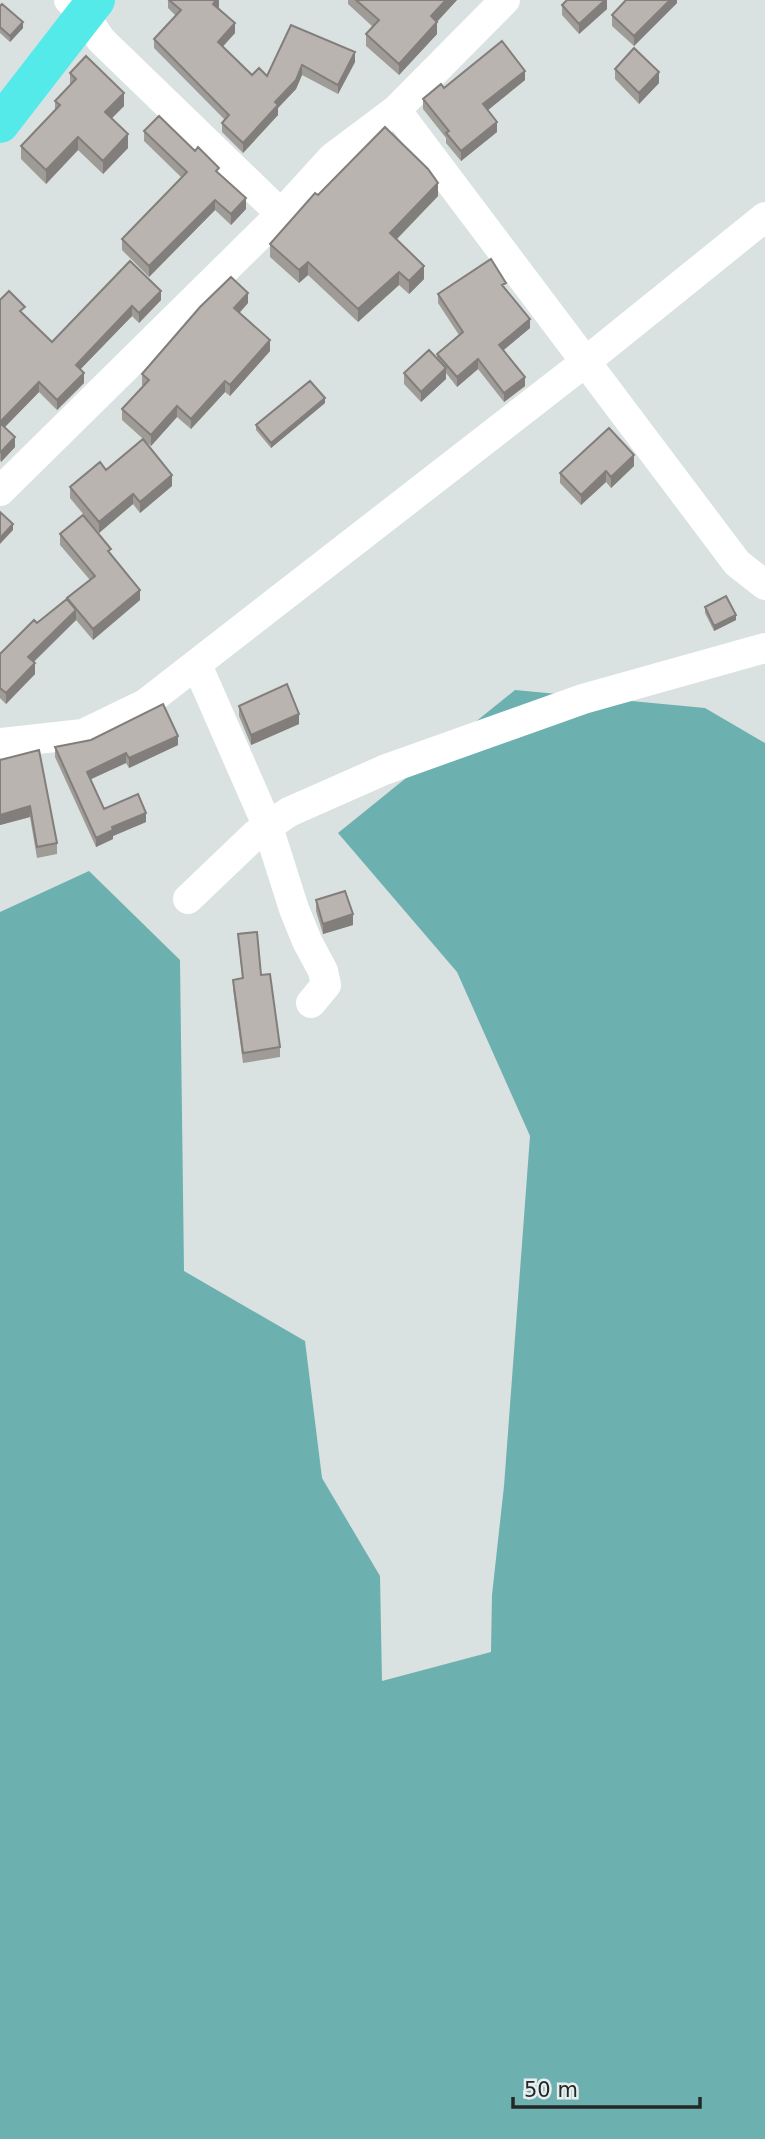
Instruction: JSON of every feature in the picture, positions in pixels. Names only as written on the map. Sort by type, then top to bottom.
[{"type":"highway","points":[[0,124],[83,5]]},
{"type":"street","points":[[0,491],[281,215],[332,158],[396,110],[505,0]]},
{"type":"street","points":[[83,5],[102,40],[281,215]]},
{"type":"street","points":[[396,110],[737,563],[765,586]]},
{"type":"street","points":[[0,743],[83,734],[145,704],[584,363],[765,217]]},
{"type":"street","points":[[188,899],[255,835],[289,812],[384,770],[583,699],[765,648]]},
{"type":"street","points":[[197,665],[268,827],[294,909],[323,971],[326,985],[312,1003]]},
{"type":"shaded area","points":[[515,690],[705,708],[765,743],[765,2139],[0,2139],[0,912],[89,871],[180,960],[184,1271],[305,1341],[322,1478],[380,1576],[382,1681],[491,1652],[492,1595],[504,1486],[530,1136],[457,972],[338,833]]},
{"type":"building","points":[[169,0],[216,0],[213,4],[235,23],[218,42],[252,75],[259,68],[267,76],[291,25],[355,52],[338,85],[302,65],[296,80],[275,102],[278,105],[243,143],[222,123],[229,115],[154,39],[181,10]]},
{"type":"building","points":[[356,0],[446,0],[431,16],[437,22],[399,64],[366,34],[379,20]]},
{"type":"building","points":[[567,0],[605,0],[579,24],[562,5]]},
{"type":"building","points":[[626,0],[670,0],[634,36],[612,15]]},
{"type":"building","points":[[2,4],[23,22],[10,36],[0,27]]},
{"type":"building","points":[[502,41],[525,71],[483,104],[497,122],[461,151],[446,133],[449,131],[423,99],[441,84],[444,88]]},
{"type":"building","points":[[634,48],[659,72],[639,93],[615,69]]},
{"type":"building","points":[[86,56],[124,93],[105,112],[128,134],[103,161],[78,137],[46,170],[21,146],[60,105],[55,101],[76,79],[70,73]]},
{"type":"building","points":[[159,116],[195,151],[198,147],[219,168],[216,171],[246,198],[231,214],[215,200],[149,266],[122,239],[187,172],[144,131]]},
{"type":"building","points":[[385,127],[428,169],[438,183],[390,233],[424,266],[409,281],[399,272],[358,309],[308,262],[299,270],[270,244],[315,193],[318,195]]},
{"type":"building","points":[[491,259],[506,283],[502,285],[530,319],[499,345],[525,377],[504,393],[478,359],[457,377],[437,354],[463,332],[438,294]]},
{"type":"building","points":[[130,261],[161,291],[139,313],[132,306],[76,365],[84,373],[57,400],[39,382],[0,422],[0,300],[9,291],[25,307],[20,311],[52,342]]},
{"type":"building","points":[[231,277],[248,293],[234,308],[270,340],[230,385],[225,381],[191,419],[177,406],[151,435],[122,409],[149,380],[142,374],[200,307]]},
{"type":"building","points":[[429,350],[446,368],[421,392],[404,373]]},
{"type":"building","points":[[310,381],[325,398],[271,443],[256,425]]},
{"type":"building","points":[[0,423],[15,437],[1,452],[0,450]]},
{"type":"building","points":[[609,428],[634,455],[611,477],[606,471],[581,495],[560,473]]},
{"type":"building","points":[[143,439],[172,475],[140,502],[133,494],[99,522],[70,487],[100,462],[106,470]]},
{"type":"building","points":[[0,512],[13,524],[0,538]]},
{"type":"building","points":[[83,515],[140,590],[93,629],[67,598],[95,576],[60,534]]},
{"type":"building","points":[[726,596],[736,615],[714,626],[705,607]]},
{"type":"building","points":[[67,599],[76,610],[28,657],[35,663],[6,693],[0,688],[0,654],[34,620],[37,623]]},
{"type":"building","points":[[287,684],[299,714],[251,735],[239,706]]},
{"type":"building","points":[[163,704],[178,736],[129,758],[126,753],[87,772],[104,809],[138,794],[146,813],[112,827],[113,830],[96,838],[55,747],[91,740]]},
{"type":"building","points":[[39,750],[57,843],[37,847],[30,806],[0,815],[0,760]]},
{"type":"building","points":[[345,891],[353,914],[323,924],[316,900]]},
{"type":"building","points":[[257,932],[261,975],[270,974],[280,1047],[243,1053],[233,980],[243,978],[238,934]]}]
